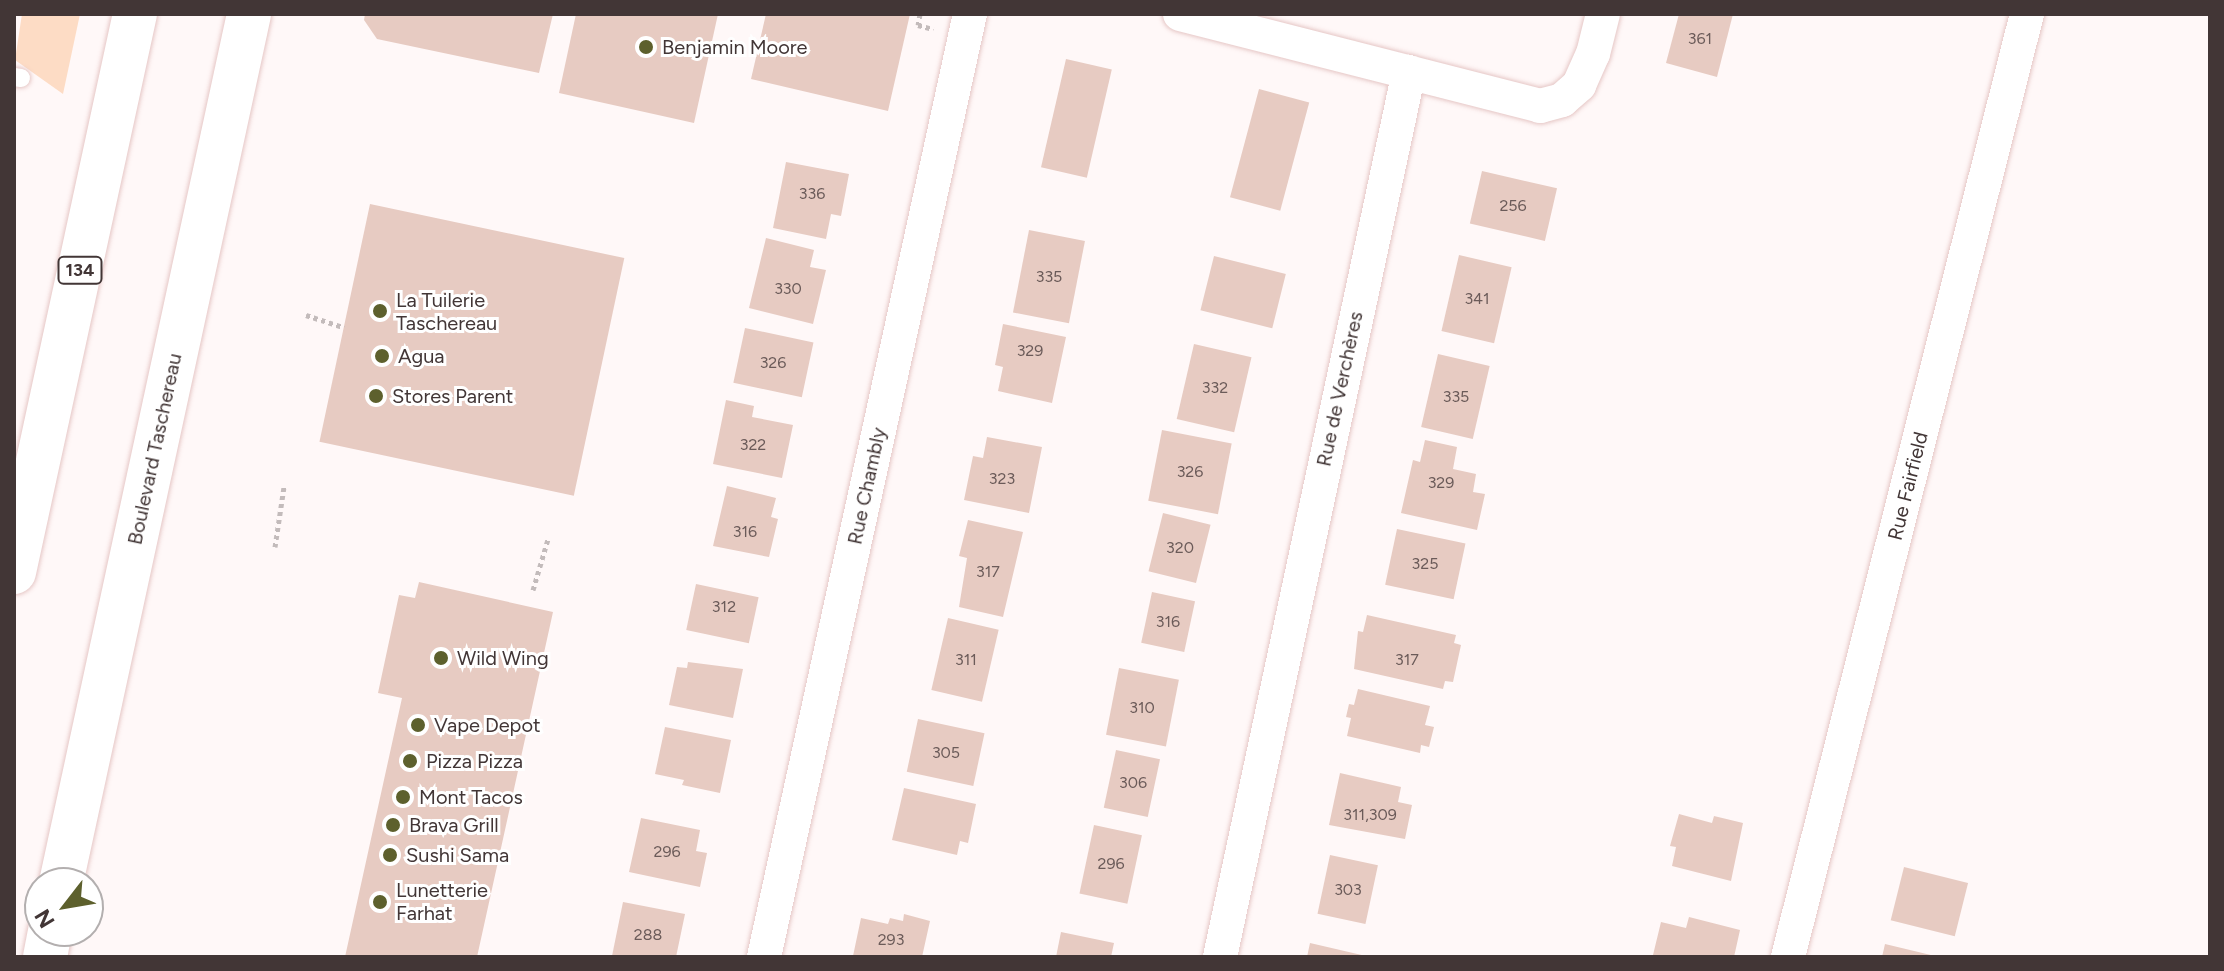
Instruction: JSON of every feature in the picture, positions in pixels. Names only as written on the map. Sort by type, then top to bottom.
[{"type":"main road","name":"134","points":[[14,572],[135,14]]},
{"type":"main road","name":"Boulevard Taschereau","points":[[64,867],[249,14]]},
{"type":"street","points":[[1180,14],[1540,106],[1562,100],[1579,85],[1593,54],[1603,14]]},
{"type":"street","name":"Rue Fairfield","points":[[1788,957],[2027,14]]},
{"type":"street","name":"Rue Chambly","points":[[764,957],[957,22]]},
{"type":"street","name":"Rue de Verchères","points":[[1220,957],[1409,72]]},
{"type":"path","points":[[920,14],[918,25],[957,22]]},
{"type":"path","points":[[306,315],[344,327]]},
{"type":"path","points":[[275,547],[284,487]]},
{"type":"path","points":[[533,590],[548,539]]},
{"type":"shaded area","points":[[22,14],[80,14],[63,94],[15,60]]},
{"type":"building","points":[[365,14],[553,14],[539,73],[377,39],[364,20]]},
{"type":"building","points":[[576,14],[718,14],[694,123],[559,93]]},
{"type":"building","points":[[766,14],[910,14],[888,111],[751,79]]},
{"type":"building","points":[[1679,14],[1733,14],[1717,77],[1666,63]]},
{"type":"building","points":[[1066,59],[1112,70],[1087,178],[1041,167]]},
{"type":"building","points":[[1259,89],[1309,102],[1280,211],[1230,197]]},
{"type":"building","points":[[786,162],[849,174],[841,216],[831,214],[826,239],[773,228]]},
{"type":"building","points":[[1482,171],[1557,188],[1545,241],[1470,224]]},
{"type":"building","points":[[370,204],[624,258],[574,496],[319,442]]},
{"type":"building","points":[[1029,230],[1085,241],[1069,323],[1013,312]]},
{"type":"building","points":[[766,238],[814,250],[810,267],[826,270],[813,324],[749,308]]},
{"type":"building","points":[[1459,255],[1512,267],[1494,343],[1441,331]]},
{"type":"building","points":[[1214,256],[1286,274],[1272,328],[1200,310]]},
{"type":"building","points":[[1003,324],[1066,337],[1052,403],[998,391],[1003,367],[995,365]]},
{"type":"building","points":[[745,328],[813,343],[802,397],[733,383]]},
{"type":"building","points":[[1194,344],[1251,357],[1234,432],[1177,419]]},
{"type":"building","points":[[1438,354],[1490,366],[1473,439],[1421,427]]},
{"type":"building","points":[[726,400],[754,406],[752,417],[793,425],[782,478],[713,464]]},
{"type":"building","points":[[1162,430],[1232,444],[1218,514],[1148,501]]},
{"type":"building","points":[[987,437],[1042,447],[1029,513],[964,500],[973,456],[983,458]]},
{"type":"building","points":[[1425,440],[1457,447],[1453,469],[1476,474],[1473,492],[1485,494],[1477,530],[1401,513],[1413,460],[1420,462]]},
{"type":"building","points":[[727,486],[776,498],[771,517],[778,519],[769,557],[713,546]]},
{"type":"building","points":[[1163,513],[1211,525],[1196,583],[1148,571]]},
{"type":"building","points":[[968,520],[1023,532],[1003,617],[959,607],[967,558],[959,556]]},
{"type":"building","points":[[1397,529],[1465,544],[1454,599],[1385,585]]},
{"type":"building","points":[[419,582],[553,612],[477,957],[345,957],[402,698],[378,693],[399,595],[415,598]]},
{"type":"building","points":[[696,584],[759,597],[749,643],[686,630]]},
{"type":"building","points":[[1152,592],[1195,601],[1184,652],[1141,643]]},
{"type":"building","points":[[1367,615],[1456,635],[1454,643],[1461,645],[1453,682],[1445,681],[1443,689],[1354,669],[1358,631],[1363,632]]},
{"type":"building","points":[[948,618],[999,630],[982,702],[931,690]]},
{"type":"building","points":[[688,662],[743,669],[733,718],[669,705],[677,667],[687,668]]},
{"type":"building","points":[[1119,668],[1179,680],[1166,746],[1106,735]]},
{"type":"building","points":[[1358,689],[1430,706],[1425,725],[1434,727],[1429,747],[1421,745],[1420,753],[1347,736],[1351,718],[1346,717],[1349,704],[1354,705]]},
{"type":"building","points":[[918,719],[985,733],[973,786],[907,772]]},
{"type":"building","points":[[665,727],[731,740],[720,793],[682,785],[684,780],[655,774]]},
{"type":"building","points":[[1116,750],[1160,759],[1148,817],[1104,808]]},
{"type":"building","points":[[1340,773],[1401,787],[1398,802],[1412,805],[1405,839],[1329,825]]},
{"type":"building","points":[[904,788],[976,804],[968,843],[960,841],[957,855],[892,840]]},
{"type":"building","points":[[1679,814],[1712,823],[1714,816],[1743,823],[1731,881],[1672,866],[1676,847],[1670,846]]},
{"type":"building","points":[[641,818],[700,830],[696,851],[707,853],[700,887],[629,872]]},
{"type":"building","points":[[1094,825],[1142,835],[1127,904],[1079,893]]},
{"type":"building","points":[[1330,855],[1378,865],[1365,924],[1318,914]]},
{"type":"building","points":[[1904,867],[1968,883],[1955,936],[1891,920]]},
{"type":"building","points":[[623,902],[685,914],[676,957],[612,956]]},
{"type":"building","points":[[904,914],[930,921],[922,957],[853,956],[861,918],[888,924],[890,918],[903,921]]},
{"type":"building","points":[[1689,917],[1740,930],[1734,957],[1653,955],[1661,922],[1686,928]]},
{"type":"building","points":[[1061,932],[1114,943],[1111,957],[1056,957]]},
{"type":"building","points":[[1310,943],[1366,956],[1307,957]]},
{"type":"building","points":[[1885,944],[1935,956],[1935,957],[1882,957]]},
{"type":"place","name":"Benjamin Moore","points":[[646,47]]},
{"type":"place","name":"La Tuilerie Taschereau","points":[[380,311]]},
{"type":"place","name":"Agua","points":[[382,356]]},
{"type":"place","name":"Stores Parent","points":[[376,396]]},
{"type":"place","name":"Wild Wing","points":[[441,658]]},
{"type":"place","name":"Vape Depot","points":[[418,725]]},
{"type":"place","name":"Pizza Pizza","points":[[410,761]]},
{"type":"place","name":"Mont Tacos","points":[[403,797]]},
{"type":"place","name":"Brava Grill","points":[[393,825]]},
{"type":"place","name":"Sushi Sama","points":[[390,855]]},
{"type":"place","name":"Lunetterie Farhat","points":[[380,902]]}]
